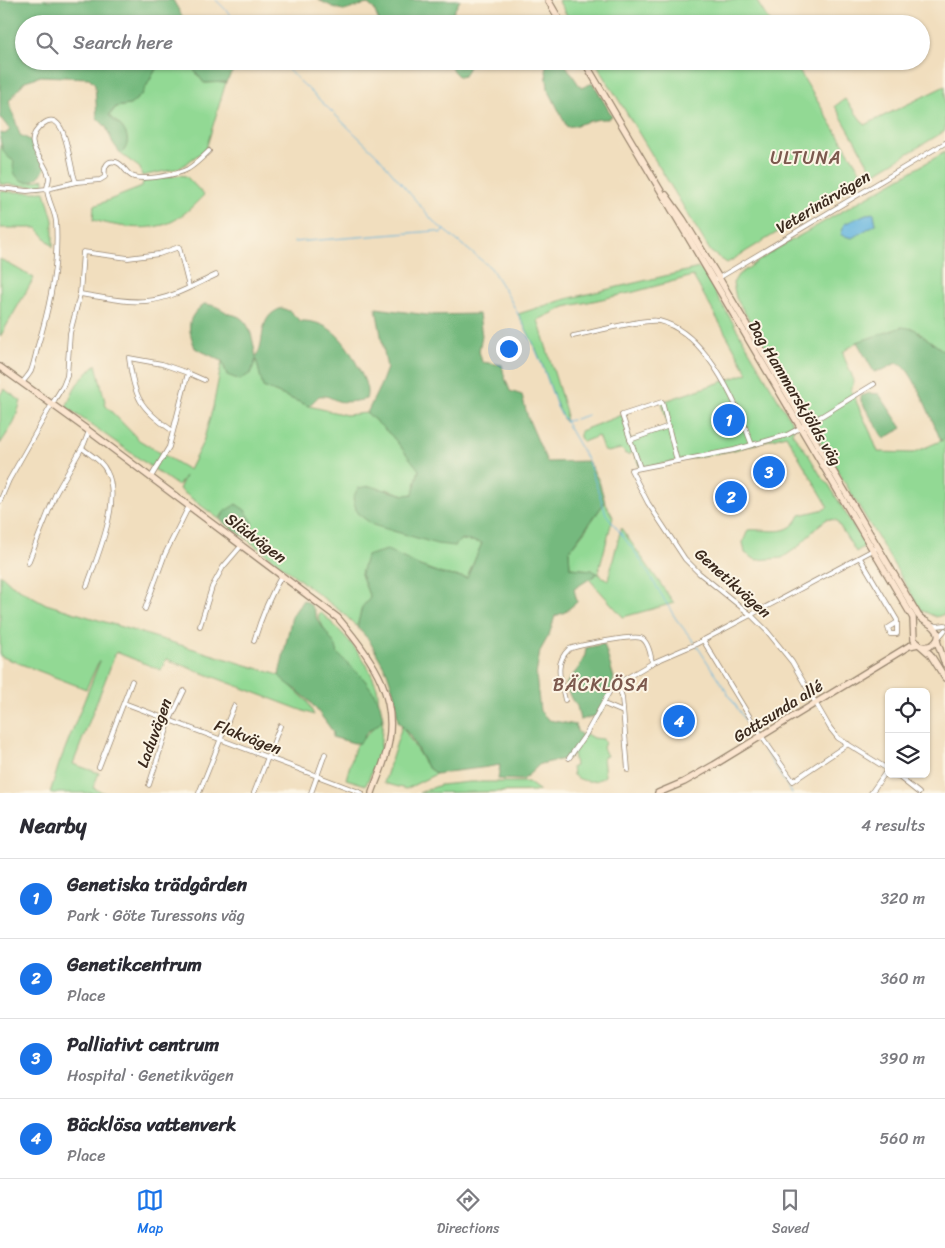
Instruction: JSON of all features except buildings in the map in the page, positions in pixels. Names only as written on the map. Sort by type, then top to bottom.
[{"type":"street","points":[[548,0],[557,15]]},
{"type":"street","name":"Dag Hammarskjölds väg","points":[[589,70],[803,426],[875,550],[913,618],[914,634],[919,645],[930,654],[945,678]]},
{"type":"street","points":[[22,383],[31,372],[51,299],[56,223],[47,189],[49,177],[32,147],[32,141],[38,128],[48,121],[54,120],[61,127],[67,141],[71,167],[76,182]]},
{"type":"street","name":"Veterinärvägen","points":[[716,280],[945,143]]},
{"type":"street","points":[[0,188],[47,189],[76,182],[94,181],[105,177],[104,169],[111,162],[121,164],[132,176],[141,178],[182,172],[190,168],[209,151]]},
{"type":"street","points":[[0,501],[9,480],[67,376],[70,333],[80,294],[83,252],[128,258],[159,254],[180,247],[189,287]]},
{"type":"street","points":[[80,294],[126,301],[147,301],[165,297],[216,275]]},
{"type":"street","points":[[572,336],[640,322],[658,321],[683,333],[706,354],[729,393],[752,445]]},
{"type":"street","points":[[173,431],[153,418],[140,404],[132,381],[129,358],[162,364],[204,380]]},
{"type":"street","name":"Slädvägen","points":[[0,367],[89,431],[338,618],[362,645],[380,677],[387,699],[390,720],[386,756],[372,793]]},
{"type":"street","points":[[150,477],[168,447],[188,373]]},
{"type":"street","points":[[677,461],[662,402],[622,415],[640,468],[677,461],[752,445],[786,435],[874,384]]},
{"type":"street","points":[[630,440],[669,426]]},
{"type":"street","points":[[28,563],[56,493],[82,448],[89,431]]},
{"type":"street","points":[[82,448],[100,462],[108,474],[111,488],[111,511],[105,537],[87,586]]},
{"type":"street","name":"Genetikvägen","points":[[640,468],[630,470],[648,503],[685,559],[767,630],[792,662],[830,728],[838,738],[885,768]]},
{"type":"street","points":[[145,609],[165,554],[189,506]]},
{"type":"street","points":[[200,626],[212,587],[223,567],[242,545]]},
{"type":"street","points":[[569,758],[586,734],[611,689],[618,683],[652,663],[703,640],[875,550]]},
{"type":"street","name":"Dag Hammarskjölds väg","points":[[875,550],[920,618],[937,630],[937,640],[945,664]]},
{"type":"street","points":[[860,558],[897,620],[896,623]]},
{"type":"street","points":[[254,642],[271,593],[282,575]]},
{"type":"street","points":[[909,646],[920,625],[945,625]]},
{"type":"street","points":[[919,645],[928,647],[945,630]]},
{"type":"street","points":[[566,700],[560,680],[559,663],[569,648],[640,638],[644,640],[652,663]]},
{"type":"street","points":[[703,640],[762,737],[792,781],[848,744]]},
{"type":"street","name":"Gottsunda allé","points":[[658,793],[684,782],[817,706],[909,646],[919,645]]},
{"type":"street","points":[[99,766],[132,681]]},
{"type":"street","points":[[618,683],[622,697],[628,770]]},
{"type":"street","name":"Laduvägen","points":[[149,785],[170,720],[184,691]]},
{"type":"street","name":"Flakvägen","points":[[124,703],[362,793]]},
{"type":"street","points":[[604,704],[623,712]]},
{"type":"street","points":[[199,793],[234,706]]},
{"type":"street","points":[[254,793],[280,726]]},
{"type":"street","points":[[311,793],[325,754]]},
{"type":"street","points":[[871,793],[885,774]]},
{"type":"street","points":[[900,778],[919,793]]},
{"type":"green space","points":[[0,0],[173,0],[181,15],[15,15],[15,70],[155,70],[142,94],[130,105],[116,107],[109,115],[126,133],[127,144],[121,154],[113,143],[106,127],[97,118],[95,84],[89,78],[41,76],[25,81],[9,101],[20,135],[32,141],[45,168],[40,176],[34,180],[23,181],[15,174],[13,168],[14,161],[4,152],[0,141],[0,133],[5,134],[10,130],[0,117]]},
{"type":"green space","points":[[318,0],[460,0],[452,15],[376,15],[374,9],[368,4],[347,10],[336,8]]},
{"type":"green space","points":[[558,0],[756,0],[765,15],[567,15]]},
{"type":"green space","points":[[155,70],[194,70],[204,83],[226,82],[206,149],[180,168],[142,176],[140,168],[121,154],[127,144],[126,133],[109,116],[116,107],[130,105],[142,94]]},
{"type":"green space","points":[[194,70],[234,70],[226,82],[204,83]]},
{"type":"green space","points":[[452,70],[467,70],[464,76],[459,77]]},
{"type":"green space","points":[[546,70],[569,70],[581,88],[593,83],[612,116],[608,119],[567,127],[548,89]]},
{"type":"green space","points":[[600,70],[798,70],[865,179],[727,263],[711,252]]},
{"type":"green space","points":[[945,86],[945,131],[874,174],[835,106],[845,99],[865,125]]},
{"type":"green space","points":[[0,145],[31,182],[44,179],[44,187],[0,184]]},
{"type":"green space","points":[[945,152],[945,352],[914,329],[857,342],[843,352],[852,376],[853,385],[851,390],[878,452],[913,453],[945,439],[945,614],[936,617],[921,610],[821,443],[817,424],[798,394],[789,387],[736,298],[733,283],[738,275],[775,250]]},
{"type":"green space","points":[[179,175],[186,176],[204,195],[175,220],[154,227],[137,228],[93,220],[94,206],[142,187],[143,181]]},
{"type":"green space","points":[[0,191],[45,192],[53,220],[53,247],[37,228],[0,228]]},
{"type":"green space","points":[[0,259],[34,278],[0,337]]},
{"type":"green space","points":[[699,268],[794,426],[792,433],[829,485],[865,546],[856,552],[836,520],[827,519],[798,547],[782,558],[756,560],[745,553],[743,542],[748,530],[784,530],[790,527],[800,515],[825,509],[828,506],[786,435],[734,450],[640,468],[634,452],[627,455],[621,449],[607,452],[603,449],[598,436],[583,442],[580,437],[580,431],[622,415],[630,440],[668,427],[662,402],[748,373],[693,276],[634,292],[565,307],[538,320],[566,412],[565,422],[537,352],[518,314],[566,299]]},
{"type":"green space","points":[[204,304],[216,306],[228,314],[236,315],[246,323],[251,334],[256,357],[265,323],[274,312],[282,308],[291,312],[300,321],[312,322],[331,330],[351,353],[364,379],[367,392],[366,399],[344,402],[327,396],[319,396],[309,406],[263,387],[256,359],[251,373],[240,380],[227,375],[222,361],[195,348],[190,329],[191,319]]},
{"type":"green space","points":[[376,308],[427,315],[479,314],[482,336],[479,351],[482,362],[502,365],[510,391],[522,395],[528,418],[547,462],[588,461],[599,481],[605,502],[569,551],[570,568],[592,570],[597,574],[574,589],[577,602],[565,612],[555,616],[549,635],[540,651],[536,675],[540,711],[549,720],[576,725],[577,731],[583,736],[569,758],[540,764],[523,780],[498,779],[500,765],[436,774],[427,767],[410,736],[398,721],[394,693],[387,672],[369,640],[357,627],[362,607],[370,598],[361,574],[366,556],[387,550],[442,574],[467,578],[482,543],[461,539],[455,546],[437,544],[373,525],[357,513],[353,498],[358,488],[370,486],[405,495],[413,494],[419,470],[392,436],[367,413],[387,368]]},
{"type":"green space","points":[[902,327],[914,329],[945,352],[945,439],[941,441],[908,371],[896,363],[874,372],[857,342]]},
{"type":"green space","points":[[256,358],[263,387],[309,406],[346,415],[367,413],[392,436],[419,469],[413,494],[405,495],[386,489],[393,531],[482,543],[467,578],[442,574],[420,566],[361,574],[370,598],[362,608],[357,627],[344,614],[248,540],[251,533],[225,511],[219,519],[179,489],[185,476],[178,486],[66,407],[77,384],[96,364],[106,406],[139,440],[189,470],[203,442],[213,407],[222,361],[227,375]]},
{"type":"green space","points":[[4,389],[21,401],[14,423],[0,444],[0,395]]},
{"type":"green space","points":[[870,393],[879,394],[902,428],[884,439],[861,401],[861,396]]},
{"type":"green space","points":[[605,502],[613,517],[598,574],[608,580],[621,528],[674,603],[623,617],[589,579],[597,574],[592,570],[570,568],[569,551]]},
{"type":"green space","points":[[236,504],[245,510],[253,522],[251,533],[247,539],[220,520],[225,511]]},
{"type":"green space","points":[[0,574],[12,585],[46,604],[279,675],[307,701],[314,715],[166,659],[161,670],[116,652],[73,764],[99,773],[93,788],[105,793],[50,793],[59,764],[100,661],[86,689],[0,656]]},
{"type":"green space","points":[[303,600],[309,603],[314,610],[317,619],[336,646],[338,654],[364,679],[380,704],[383,718],[380,723],[367,732],[360,743],[332,737],[331,729],[313,706],[279,675],[292,616]]},
{"type":"green space","points":[[320,612],[346,637],[361,656],[377,688],[379,708],[342,663],[318,617]]},
{"type":"green space","points":[[604,644],[614,678],[610,695],[600,715],[580,720],[577,706],[565,685],[580,666],[586,648]]},
{"type":"green space","points":[[383,718],[380,753],[366,785],[346,779],[355,747]]},
{"type":"green space","points":[[402,726],[427,767],[436,774],[406,789],[384,783]]},
{"type":"green space","points":[[586,734],[593,738],[603,739],[605,742],[603,748],[607,756],[603,757],[605,776],[593,781],[584,781],[573,775],[572,767],[575,766],[573,753]]},
{"type":"green space","points":[[470,782],[528,782],[540,791],[419,793],[440,785]]},
{"type":"water","points":[[874,213],[876,224],[852,238],[841,235],[844,224],[866,214]]},
{"type":"waterway","points":[[216,0],[231,15]]},
{"type":"waterway","points":[[288,70],[378,156],[434,222],[491,268],[533,343],[557,407],[588,461],[606,514],[638,556],[676,619],[695,643]]},
{"type":"waterway","points":[[294,242],[435,231],[440,233],[445,230]]},
{"type":"waterway","points":[[575,419],[588,415]]},
{"type":"waterway","points":[[566,421],[572,420]]},
{"type":"waterway","points":[[697,646],[754,734]]},
{"type":"waterway","points":[[761,745],[792,793]]},
{"type":"place","name":"Genetiska trädgården","points":[[729,420]]},
{"type":"place","name":"Palliativt centrum","points":[[769,472]]},
{"type":"place","name":"Genetikcentrum","points":[[731,497]]},
{"type":"place","name":"Bäcklösa vattenverk","points":[[679,721]]},
{"type":"district","name":"ULTUNA","points":[[806,158]]},
{"type":"district","name":"BÄCKLÖSA","points":[[601,685]]}]
